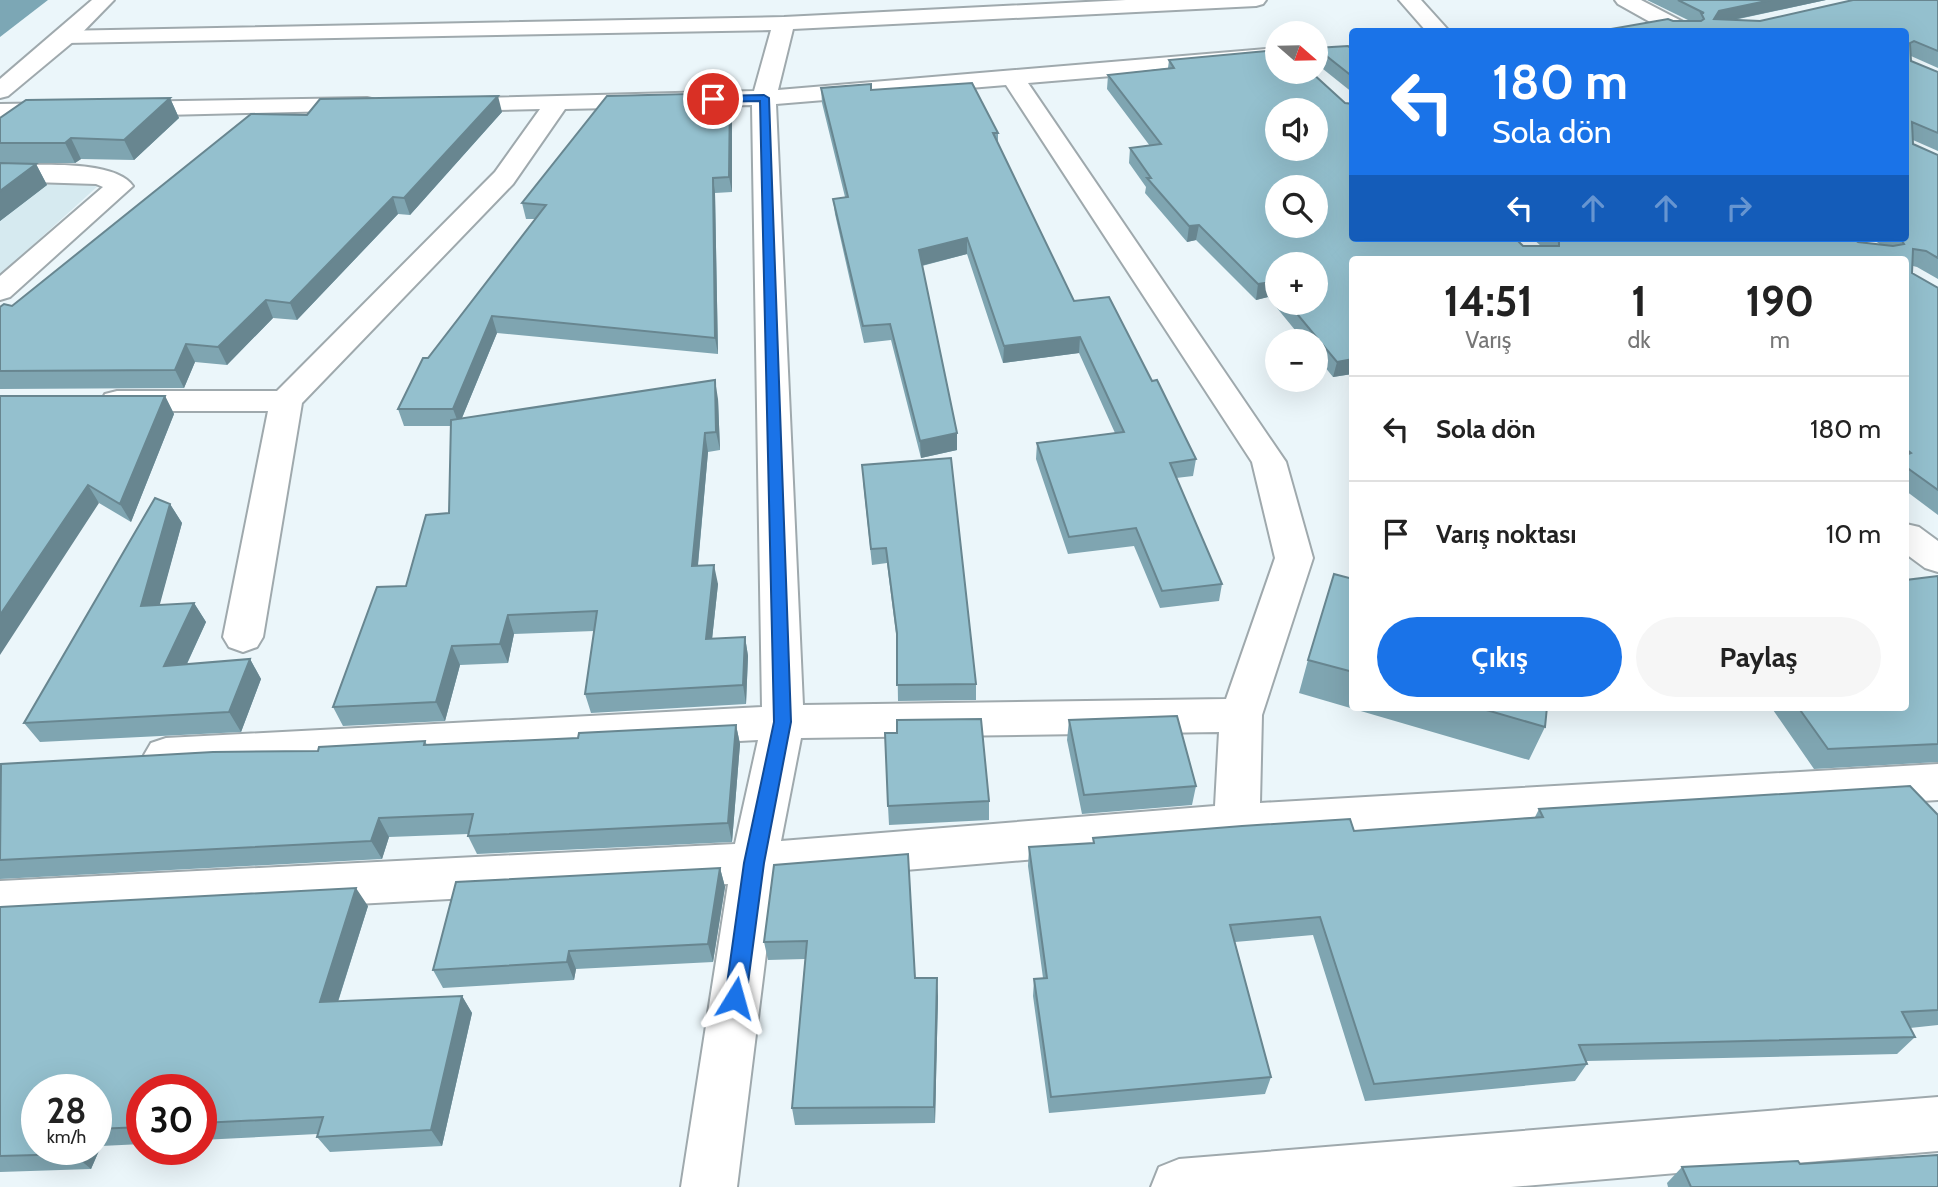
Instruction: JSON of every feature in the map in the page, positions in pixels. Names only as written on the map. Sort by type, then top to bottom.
[{"type":"street","points":[[0,91],[104,0]]},
{"type":"street","points":[[66,36],[784,23],[1256,0]]},
{"type":"street","points":[[1409,0],[1435,28]]},
{"type":"street","points":[[1625,0],[1678,28]]},
{"type":"street","points":[[709,1187],[754,863],[783,722],[764,98],[784,23]]},
{"type":"street","points":[[418,104],[764,98],[1265,56]]},
{"type":"street","points":[[1013,78],[1269,462],[1294,558],[1241,715],[1237,823]]},
{"type":"street","points":[[243,637],[286,401],[504,178],[558,102]]},
{"type":"street","points":[[0,111],[391,105]]},
{"type":"street","points":[[0,173],[101,176],[120,186],[0,291]]},
{"type":"street","points":[[82,401],[286,401]]},
{"type":"street","points":[[1909,538],[1938,559]]},
{"type":"street","points":[[126,757],[783,722],[1241,715]]},
{"type":"street","points":[[0,902],[754,863],[1237,823],[1922,783],[1938,819]]},
{"type":"street","points":[[1179,1187],[1938,1124]]},
{"type":"shaded area","points":[[0,178],[100,184],[0,275]]},
{"type":"water","points":[[0,0],[48,0],[0,37]]},
{"type":"building","points":[[1678,0],[1771,0],[1719,11],[1714,19],[1760,21],[1853,0],[1938,0],[1938,51],[1914,41],[1910,43],[1911,61],[1938,72],[1938,133],[1912,122],[1913,144],[1938,155],[1938,258],[1926,251],[1913,249],[1912,273],[1938,288],[1938,490],[1909,469],[1909,256],[1349,256],[1349,360],[1337,362],[1328,351],[1328,329],[1310,329],[1298,315],[1328,315],[1328,252],[1265,252],[1265,283],[1258,284],[1199,225],[1189,226],[1147,178],[1151,178],[1130,148],[1161,144],[1108,75],[1174,68],[1169,60],[1265,51],[1265,84],[1324,84],[1349,104],[1349,242],[1519,242],[1523,246],[1559,246],[1559,242],[1858,242],[1893,246],[1909,242],[1909,28],[1617,28],[1668,19],[1704,19],[1701,13],[1704,13]]},
{"type":"building","points":[[1328,47],[1349,47],[1349,74],[1328,57]]},
{"type":"building","points":[[972,83],[998,133],[993,133],[1074,301],[1109,297],[1152,381],[1157,380],[1196,459],[1170,463],[1222,584],[1162,591],[1136,528],[1069,537],[1037,443],[1124,432],[1080,337],[1004,346],[967,238],[919,250],[957,433],[920,441],[890,324],[863,326],[833,199],[848,197],[821,88],[871,84],[871,90]]},
{"type":"building","points":[[730,93],[729,177],[713,178],[715,338],[492,316],[453,409],[398,409],[423,358],[428,358],[546,205],[522,203],[607,96]]},
{"type":"building","points":[[498,96],[404,198],[393,197],[290,303],[266,300],[218,347],[186,344],[175,370],[0,371],[0,307],[4,304],[12,306],[251,114],[307,115],[320,99]]},
{"type":"building","points":[[170,98],[124,140],[71,138],[65,143],[0,143],[0,118],[26,100]]},
{"type":"building","points":[[0,163],[36,164],[0,191]]},
{"type":"building","points":[[715,380],[716,432],[705,433],[692,566],[714,565],[706,639],[745,637],[743,685],[585,694],[597,611],[508,615],[500,644],[452,646],[436,702],[333,707],[377,587],[406,586],[426,515],[449,513],[451,420]]},
{"type":"building","points":[[0,396],[165,396],[120,504],[88,485],[0,615]]},
{"type":"building","points":[[951,458],[976,684],[897,685],[897,633],[886,548],[871,549],[862,465]]},
{"type":"building","points":[[155,498],[170,504],[141,606],[194,603],[164,666],[250,659],[229,712],[24,723]]},
{"type":"building","points":[[1334,574],[1349,578],[1349,671],[1308,660]]},
{"type":"building","points":[[1938,576],[1938,744],[1828,749],[1801,711],[1909,711],[1909,580]]},
{"type":"building","points":[[1490,711],[1547,711],[1545,727]]},
{"type":"building","points":[[1177,716],[1196,786],[1084,795],[1069,720]]},
{"type":"building","points":[[981,719],[989,801],[888,806],[885,733],[897,733],[897,720]]},
{"type":"building","points":[[736,725],[728,823],[468,836],[473,814],[379,818],[371,841],[0,860],[1,764],[213,752],[318,751],[319,747],[425,741],[424,745],[578,738],[579,733]]},
{"type":"building","points":[[1910,786],[1938,815],[1938,1010],[1902,1012],[1915,1037],[1579,1045],[1587,1064],[1374,1084],[1320,917],[1230,925],[1271,1077],[1051,1097],[1034,979],[1047,978],[1029,847],[1094,843],[1093,838],[1350,819],[1354,831],[1543,817],[1539,809]]},
{"type":"building","points":[[908,854],[915,978],[937,978],[934,1107],[792,1108],[807,941],[764,942],[774,865]]},
{"type":"building","points":[[720,868],[708,944],[569,951],[567,962],[433,970],[456,882]]},
{"type":"building","points":[[356,888],[320,1002],[462,996],[431,1130],[317,1137],[323,1117],[217,1122],[217,1074],[126,1074],[126,1128],[112,1128],[112,1074],[21,1074],[21,1155],[0,1156],[0,907]]},
{"type":"building","points":[[1938,1155],[1938,1187],[1691,1187],[1682,1167],[1798,1161],[1800,1164]]},
{"type":"route","points":[[713,99],[764,98],[783,722],[754,863],[735,998]]}]
